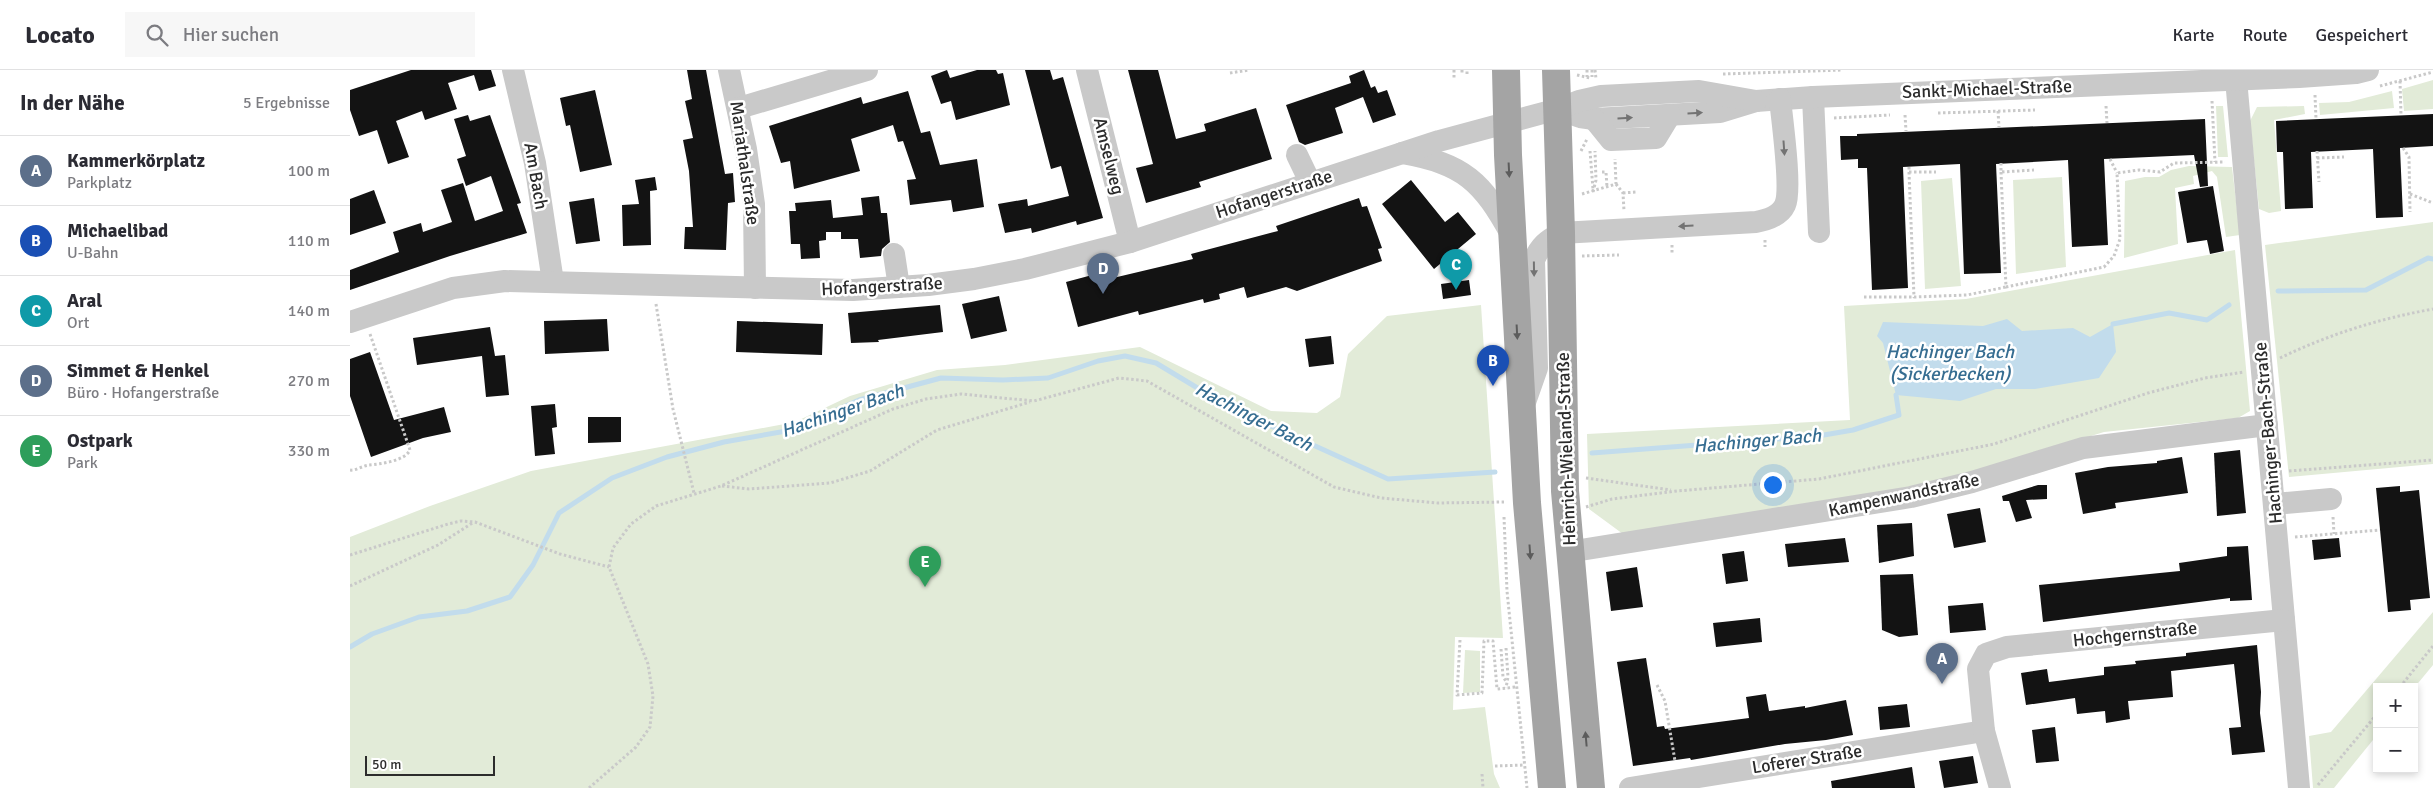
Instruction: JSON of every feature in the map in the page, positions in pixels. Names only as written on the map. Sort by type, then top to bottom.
[{"type":"main road","points":[[1506,70],[1522,411],[1533,589],[1552,788]]},
{"type":"main road","name":"Heinrich-Wieland-Straße","points":[[1556,70],[1558,109],[1570,154],[1562,233],[1565,491],[1568,552],[1590,788]]},
{"type":"street","name":"Am Bach","points":[[513,70],[535,163],[553,282]]},
{"type":"street","name":"Mariathalstraße","points":[[729,70],[739,108],[754,204],[755,288]]},
{"type":"street","points":[[739,108],[867,70]]},
{"type":"street","name":"Amselweg","points":[[1087,70],[1130,242]]},
{"type":"street","name":"Sankt-Michael-Straße","points":[[1507,121],[1558,109],[1579,101],[1601,96],[1699,91],[1756,101],[1975,80],[2236,79],[2299,74],[2356,73],[2368,70]]},
{"type":"street","name":"Hachinger-Bach-Straße","points":[[2236,79],[2299,788]]},
{"type":"street","points":[[1813,97],[1819,232]]},
{"type":"street","points":[[1522,411],[1537,368],[1534,260],[1539,248],[1549,239],[1562,233],[1756,222],[1777,216],[1786,205],[1787,183],[1780,100]]},
{"type":"street","name":"Sankt-Michael-Straße","points":[[1558,109],[1594,120],[1720,112],[1756,101]]},
{"type":"street","name":"Hofangerstraße","points":[[357,320],[462,286],[505,281],[853,290],[974,279],[1025,269],[1130,242],[1310,182],[1507,121]]},
{"type":"street","points":[[1401,153],[1442,162],[1470,176],[1489,197],[1513,236]]},
{"type":"street","points":[[1297,155],[1310,182]]},
{"type":"street","points":[[894,254],[899,287]]},
{"type":"street","name":"Kampenwandstraße","points":[[1568,552],[1911,497],[1972,482],[2083,448],[2267,425]]},
{"type":"street","points":[[2274,504],[2331,499]]},
{"type":"street","name":"Hochgernstraße","points":[[1984,731],[1978,669],[1986,654],[2007,647],[2284,620]]},
{"type":"street","points":[[1984,731],[2000,788]]},
{"type":"street","name":"Loferer Straße","points":[[1630,788],[1984,731]]},
{"type":"path","points":[[1230,72],[1249,70]]},
{"type":"path","points":[[1454,70],[1454,78]]},
{"type":"path","points":[[1586,70],[1587,77]]},
{"type":"path","points":[[1594,70],[1594,78]]},
{"type":"path","points":[[2400,81],[2401,115]]},
{"type":"path","points":[[2314,95],[2316,119]]},
{"type":"path","points":[[2212,101],[2216,162]]},
{"type":"path","points":[[2106,106],[2107,123]]},
{"type":"path","points":[[1998,111],[1999,127]]},
{"type":"path","points":[[1932,114],[1977,112]]},
{"type":"path","points":[[1835,118],[1914,114]]},
{"type":"path","points":[[1905,115],[1906,132]]},
{"type":"path","points":[[2403,148],[2409,157],[2410,212]]},
{"type":"path","points":[[1590,151],[1593,191]]},
{"type":"path","points":[[1593,191],[1596,180],[1595,151]]},
{"type":"path","points":[[2317,151],[2319,182]]},
{"type":"path","points":[[1615,152],[1616,184],[1623,193],[1624,213]]},
{"type":"path","points":[[2318,158],[2344,157]]},
{"type":"path","points":[[1864,297],[1967,295],[2104,267],[2114,256],[2120,239],[2117,173],[2110,159]]},
{"type":"path","points":[[2117,173],[2139,170],[2160,172],[2174,163],[2229,161]]},
{"type":"path","points":[[2001,163],[2006,287]]},
{"type":"path","points":[[1909,167],[1914,297]]},
{"type":"path","points":[[2001,172],[2034,170]]},
{"type":"path","points":[[1602,172],[1606,172],[1607,187]]},
{"type":"path","points":[[1909,172],[1936,172]]},
{"type":"path","points":[[1581,194],[1616,184]]},
{"type":"path","points":[[1623,193],[1636,192]]},
{"type":"path","points":[[2410,194],[2433,203]]},
{"type":"path","points":[[1582,256],[1619,255]]},
{"type":"path","points":[[654,286],[666,373],[679,439],[694,493]]},
{"type":"path","points":[[1586,507],[1612,499],[1677,491],[1819,479],[1994,444],[2148,392],[2206,378],[2234,375],[2262,367],[2346,330],[2384,318],[2433,309]]},
{"type":"path","points":[[350,470],[368,465],[376,466],[404,456],[410,450],[357,320]]},
{"type":"path","points":[[721,486],[749,489],[830,484],[870,471],[937,430],[1119,378],[1147,381],[1334,487],[1381,498],[1438,503],[1504,502],[1509,651],[1506,688]]},
{"type":"path","points":[[589,788],[636,747],[650,727],[654,696],[648,664],[609,567],[613,548],[632,524],[656,506],[721,486],[893,409],[926,399],[961,394],[1034,401]]},
{"type":"path","points":[[2282,472],[2433,460]]},
{"type":"path","points":[[1585,478],[1677,491]]},
{"type":"path","points":[[350,554],[460,521],[475,522],[560,554],[609,567]]},
{"type":"path","points":[[350,586],[438,545],[475,522]]},
{"type":"path","points":[[2277,539],[2380,530]]},
{"type":"path","points":[[1460,640],[1456,695],[1482,693],[1484,641],[1493,641],[1498,689],[1516,687]]},
{"type":"path","points":[[2403,683],[2433,646]]},
{"type":"path","points":[[1501,649],[1506,682]]},
{"type":"path","points":[[1509,651],[1516,687],[1527,788]]},
{"type":"path","points":[[1657,685],[1665,701],[1675,764]]},
{"type":"path","points":[[2316,788],[2373,719]]},
{"type":"path","points":[[1494,766],[1524,765]]},
{"type":"path","points":[[1482,774],[1483,788]]},
{"type":"green space","points":[[2433,80],[2433,109],[2404,111],[2402,89]]},
{"type":"green space","points":[[2392,91],[2394,108],[2320,115],[2319,103],[2349,102]]},
{"type":"green space","points":[[2216,106],[2223,106],[2228,157],[2218,157]]},
{"type":"green space","points":[[2304,106],[2305,114],[2274,120],[2281,211],[2269,213],[2259,209],[2250,121],[2257,107]]},
{"type":"green space","points":[[2189,166],[2232,167],[2240,235],[2226,237],[2217,177],[2212,171],[2193,176],[2194,184],[2175,188],[2178,244],[2124,258],[2125,181],[2145,177],[2159,177],[2171,170]]},
{"type":"green space","points":[[2062,177],[2066,267],[2016,274],[2013,180]]},
{"type":"green space","points":[[1952,178],[1961,286],[1925,289],[1921,181]]},
{"type":"green space","points":[[2433,222],[2433,464],[2289,477],[2265,245]]},
{"type":"green space","points":[[2235,250],[2250,411],[2238,418],[2104,432],[1928,486],[1623,534],[1589,509],[1587,434],[1850,420],[1844,306],[1966,299]]},
{"type":"green space","points":[[1481,305],[1503,638],[1455,637],[1453,710],[1485,707],[1494,774],[1500,788],[350,788],[350,537],[430,506],[531,471],[795,422],[850,396],[937,370],[1005,365],[1140,347],[1271,411],[1317,413],[1340,397],[1348,354],[1387,316]]},
{"type":"green space","points":[[2433,612],[2433,665],[2418,683],[2373,683],[2373,740],[2334,788],[2313,788],[2309,736],[2331,732]]},
{"type":"green space","points":[[1465,650],[1480,651],[1480,692],[1463,693]]},
{"type":"water","name":"Hachinger Bach (Sickerbecken)","points":[[2007,319],[2022,331],[2073,328],[2090,337],[2113,324],[2116,352],[2099,378],[2035,389],[1996,389],[1960,401],[1896,395],[1883,343],[1877,336],[1883,322],[1983,326]]},
{"type":"building","points":[[411,70],[491,70],[496,86],[479,91],[474,75],[448,83],[457,109],[425,120],[422,111],[396,121],[409,157],[388,164],[377,130],[359,136],[350,110],[350,90]]},
{"type":"building","points":[[687,70],[706,70],[725,174],[733,173],[735,202],[728,203],[726,250],[684,249],[685,227],[693,227],[689,171],[683,140],[693,138],[685,101],[692,99]]},
{"type":"building","points":[[947,70],[950,78],[977,70],[996,70],[998,74],[1003,73],[1010,105],[956,120],[951,101],[941,104],[931,76]]},
{"type":"building","points":[[1025,70],[1050,70],[1053,80],[1063,77],[1103,218],[1077,225],[1076,221],[1032,233],[1031,228],[1005,233],[998,204],[1027,199],[1028,206],[1069,196],[1061,166],[1051,169]]},
{"type":"building","points":[[1128,70],[1158,70],[1176,139],[1206,131],[1204,124],[1256,108],[1272,159],[1199,182],[1201,187],[1146,203],[1136,168],[1153,164]]},
{"type":"building","points":[[1364,70],[1371,88],[1375,86],[1378,93],[1387,90],[1396,115],[1373,123],[1363,97],[1335,108],[1343,133],[1305,145],[1299,142],[1286,105],[1351,83],[1349,76]]},
{"type":"building","points":[[595,90],[612,165],[580,172],[570,125],[566,126],[560,98]]},
{"type":"building","points":[[908,91],[921,133],[930,131],[940,165],[977,159],[984,207],[953,212],[951,200],[910,205],[907,180],[916,179],[903,141],[898,142],[893,125],[851,139],[860,171],[794,189],[790,161],[781,163],[769,126],[861,97],[863,104]]},
{"type":"building","points":[[2433,114],[2433,146],[2400,148],[2403,217],[2376,218],[2373,149],[2311,152],[2313,208],[2285,209],[2283,152],[2277,152],[2276,121]]},
{"type":"building","points":[[468,115],[470,121],[490,115],[521,203],[517,204],[527,233],[450,256],[350,290],[350,270],[399,252],[393,232],[421,223],[423,232],[452,222],[441,190],[463,183],[475,221],[503,211],[491,176],[466,186],[457,159],[466,156],[454,119]]},
{"type":"building","points":[[2205,119],[2208,186],[2200,187],[2194,155],[2104,159],[2108,245],[2072,247],[2068,160],[1996,164],[2001,273],[1964,274],[1960,164],[1903,167],[1908,288],[1872,290],[1867,168],[1858,168],[1858,159],[1841,160],[1840,136]]},
{"type":"building","points":[[655,177],[657,190],[650,191],[651,245],[623,246],[622,205],[639,204],[635,180]]},
{"type":"building","points":[[1411,180],[1445,222],[1458,212],[1476,234],[1434,269],[1382,204]]},
{"type":"building","points":[[2213,186],[2224,251],[2210,254],[2207,240],[2187,243],[2178,192]]},
{"type":"building","points":[[374,190],[386,223],[350,235],[350,199]]},
{"type":"building","points":[[879,196],[881,213],[887,213],[890,242],[882,249],[881,256],[860,258],[858,239],[841,239],[841,232],[826,232],[826,240],[819,241],[820,258],[801,259],[800,244],[791,244],[789,211],[796,211],[795,203],[831,200],[833,218],[863,215],[861,198]]},
{"type":"building","points":[[594,198],[600,241],[576,244],[569,202]]},
{"type":"building","points":[[1359,198],[1362,207],[1367,206],[1382,248],[1378,249],[1382,261],[1297,291],[1286,287],[1247,298],[1244,287],[1219,294],[1220,299],[1204,303],[1203,299],[1139,315],[1138,311],[1078,327],[1066,282],[1111,270],[1113,278],[1193,259],[1191,254],[1278,231],[1276,226]]},
{"type":"building","points":[[1469,280],[1471,295],[1443,299],[1441,284]]},
{"type":"building","points":[[999,296],[1007,331],[971,339],[962,304]]},
{"type":"building","points":[[940,305],[943,332],[878,340],[879,342],[851,343],[848,313]]},
{"type":"building","points":[[607,319],[609,351],[545,354],[544,321]]},
{"type":"building","points":[[737,321],[823,324],[822,355],[736,352]]},
{"type":"building","points":[[490,327],[495,356],[505,355],[509,395],[486,397],[482,356],[417,365],[413,338]]},
{"type":"building","points":[[1331,336],[1334,364],[1309,367],[1305,339]]},
{"type":"building","points":[[370,352],[394,420],[444,407],[451,432],[423,438],[371,457],[350,396],[350,359]]},
{"type":"building","points":[[555,404],[557,427],[552,428],[555,454],[535,456],[531,406]]},
{"type":"building","points":[[588,417],[621,417],[621,442],[588,443]]},
{"type":"building","points":[[2240,450],[2246,513],[2217,516],[2214,453]]},
{"type":"building","points":[[2182,457],[2188,493],[2115,503],[2116,508],[2083,514],[2075,473],[2108,467],[2157,463],[2157,461]]},
{"type":"building","points":[[2038,485],[2047,485],[2047,499],[2026,500],[2032,518],[2016,522],[2009,501],[2003,501],[2002,496]]},
{"type":"building","points":[[2400,486],[2400,492],[2419,490],[2430,598],[2410,600],[2411,610],[2388,612],[2376,488]]},
{"type":"building","points":[[1980,508],[1986,542],[1954,548],[1947,514]]},
{"type":"building","points":[[1912,523],[1914,556],[1879,563],[1877,525]]},
{"type":"building","points":[[1845,538],[1849,562],[1788,567],[1785,544]]},
{"type":"building","points":[[2339,538],[2341,557],[2314,560],[2312,540]]},
{"type":"building","points":[[2248,546],[2252,600],[2230,601],[2230,598],[2043,622],[2039,585],[2180,571],[2179,563],[2227,556],[2227,547]]},
{"type":"building","points":[[1744,551],[1748,581],[1726,584],[1722,554]]},
{"type":"building","points":[[1637,567],[1643,607],[1611,611],[1606,572]]},
{"type":"building","points":[[1913,574],[1918,635],[1899,637],[1882,630],[1880,575]]},
{"type":"building","points":[[1983,603],[1986,630],[1950,633],[1948,606]]},
{"type":"building","points":[[1760,618],[1762,642],[1716,647],[1713,623]]},
{"type":"building","points":[[2257,645],[2261,692],[2260,713],[2265,752],[2232,755],[2229,728],[2241,727],[2234,664],[2171,671],[2173,697],[2128,701],[2130,719],[2106,723],[2105,711],[2077,714],[2075,698],[2026,705],[2021,673],[2047,669],[2049,682],[2104,675],[2104,667],[2136,664],[2135,661],[2186,656],[2186,653]]},
{"type":"building","points":[[1646,658],[1657,727],[1664,726],[1665,729],[1749,718],[1746,697],[1766,694],[1769,711],[1805,706],[1805,708],[1846,700],[1853,735],[1691,760],[1690,758],[1633,766],[1617,662]]},
{"type":"building","points":[[1907,704],[1910,727],[1880,730],[1878,707]]},
{"type":"building","points":[[2055,727],[2059,761],[2036,763],[2032,730]]},
{"type":"building","points":[[1973,756],[1978,783],[1944,788],[1939,761]]},
{"type":"building","points":[[1912,767],[1915,788],[1832,788],[1831,781]]},
{"type":"waterway","points":[[2278,291],[2366,290],[2428,258],[2433,259]]},
{"type":"waterway","points":[[2113,324],[2169,313],[2207,320],[2229,305]]},
{"type":"waterway","name":"Hachinger Bach","points":[[350,647],[372,634],[419,617],[467,611],[510,597],[533,565],[559,513],[612,478],[667,457],[724,442],[792,430],[859,400],[941,378],[1003,380],[1048,378],[1098,361],[1125,356],[1156,363],[1229,407],[1388,479],[1495,472]]},
{"type":"waterway","name":"Hachinger Bach","points":[[1592,453],[1818,436],[1853,430],[1899,415],[1896,395]]},
{"type":"place","name":"Aral","points":[[1456,290]]},
{"type":"place","name":"Simmet & Henkel","points":[[1103,294]]},
{"type":"place","name":"Michaelibad","points":[[1493,386]]},
{"type":"place","name":"Ostpark","points":[[925,587]]},
{"type":"place","name":"Kammerkörplatz","points":[[1942,684]]}]
